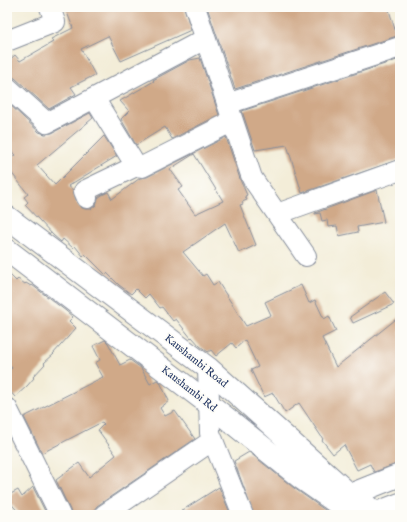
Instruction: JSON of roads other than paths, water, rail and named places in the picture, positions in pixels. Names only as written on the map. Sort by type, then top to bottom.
[{"type":"main road","name":"Kaushambi Road","points":[[7,217],[208,368],[350,495],[377,514]]},
{"type":"main road","name":"Kaushambi Rd","points":[[7,250],[209,404],[301,478],[350,512],[377,514]]},
{"type":"main road","points":[[350,495],[400,475]]},
{"type":"main road","points":[[377,514],[400,504]]},
{"type":"street","points":[[7,41],[54,22],[50,7]]},
{"type":"street","points":[[195,7],[252,178],[306,256]]},
{"type":"street","points":[[7,87],[47,123],[205,39]]},
{"type":"street","points":[[227,104],[400,47]]},
{"type":"street","points":[[94,98],[136,166]]},
{"type":"street","points":[[87,198],[84,191],[136,166],[142,167],[231,122],[236,132]]},
{"type":"street","points":[[277,214],[400,170]]},
{"type":"street","points":[[208,368],[210,433],[243,515]]},
{"type":"street","points":[[7,408],[60,515]]},
{"type":"street","points":[[104,515],[213,440]]}]
